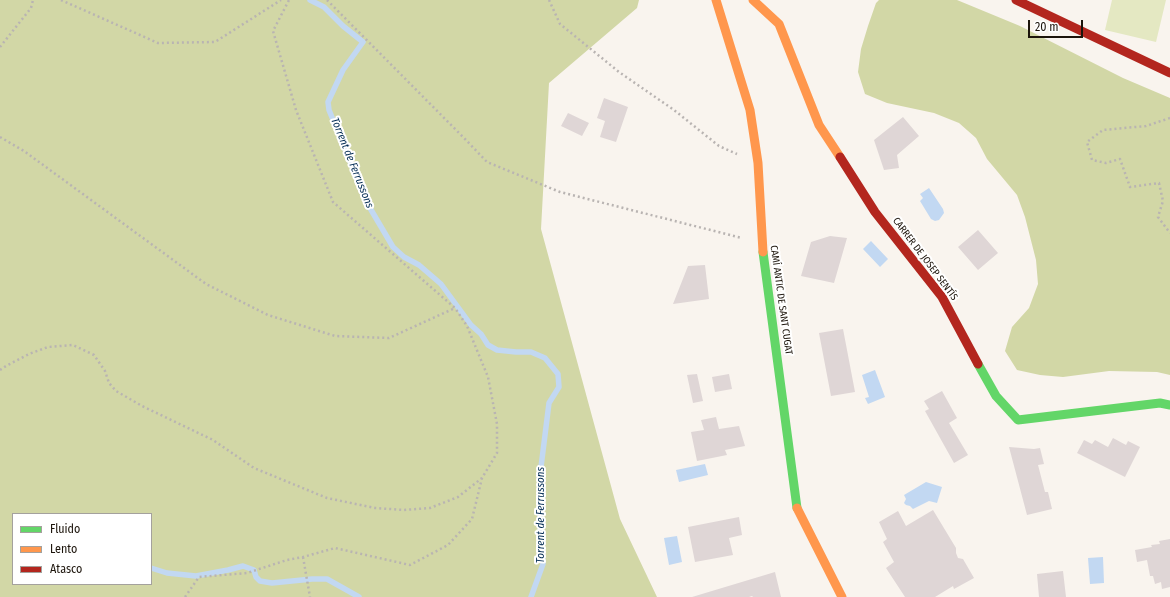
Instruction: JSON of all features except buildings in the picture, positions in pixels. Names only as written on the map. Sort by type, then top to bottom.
[{"type":"street","name":"CAMÍ ANTIC DE SANT CUGAT","points":[[716,0],[750,110],[758,163],[762,243],[796,506],[842,597]]},
{"type":"street","name":"CARRER DE JOSEP SENTÍS","points":[[753,0],[779,24],[819,125],[875,212],[942,298],[996,396],[1018,420],[1160,403],[1170,405]]},
{"type":"street","points":[[1016,0],[1170,73]]},
{"type":"path","points":[[0,47],[31,8],[33,0]]},
{"type":"path","points":[[61,0],[158,43],[215,42],[281,0]]},
{"type":"path","points":[[185,597],[199,577],[248,573],[287,560],[303,558],[335,548],[410,565],[448,545],[472,519],[482,478],[497,453],[497,424],[488,377],[467,326],[455,308],[333,202],[296,110],[273,31],[289,0]]},
{"type":"path","points":[[327,0],[487,162],[560,192],[762,243]]},
{"type":"path","points":[[549,0],[560,24],[619,72],[674,110],[719,146],[758,163]]},
{"type":"path","points":[[1170,118],[1146,126],[1103,130],[1087,142],[1092,160],[1106,163],[1120,159],[1130,187],[1159,183],[1163,201],[1158,217],[1170,233]]},
{"type":"path","points":[[0,137],[24,151],[206,284],[268,315],[335,336],[389,338],[455,308]]},
{"type":"path","points":[[0,370],[28,354],[48,347],[72,345],[94,355],[104,371],[109,383],[116,390],[142,406],[213,440],[254,468],[327,498],[375,508],[404,510],[430,508],[458,497],[482,478]]},
{"type":"path","points":[[303,558],[310,597]]},
{"type":"green space","points":[[0,0],[639,0],[637,8],[549,83],[541,229],[620,519],[657,597],[0,597]]},
{"type":"green space","points":[[879,0],[957,0],[1020,26],[1123,78],[1170,98],[1170,375],[1157,372],[1109,371],[1063,377],[1040,375],[1017,370],[1005,351],[1012,327],[1029,308],[1038,284],[1036,260],[1025,217],[1017,195],[987,159],[976,138],[959,123],[934,113],[887,103],[865,94],[858,72],[861,49],[876,3]]},
{"type":"green space","points":[[1112,0],[1166,0],[1156,42],[1105,30]]},
{"type":"water","points":[[929,188],[943,209],[944,213],[939,220],[935,221],[931,219],[920,201],[923,198],[920,194]]},
{"type":"water","points":[[871,241],[888,259],[880,267],[863,249]]},
{"type":"water","points":[[875,370],[885,397],[868,404],[865,398],[869,397],[862,375]]},
{"type":"water","points":[[705,464],[708,475],[679,482],[676,470]]},
{"type":"water","points":[[926,482],[942,487],[937,503],[929,501],[913,509],[906,505],[904,503],[906,499],[904,495]]},
{"type":"water","points":[[677,536],[682,562],[669,565],[664,538]]},
{"type":"water","points":[[1103,557],[1104,583],[1090,584],[1088,558]]},
{"type":"waterway","name":"Torrent de Ferrussons","points":[[310,0],[324,7],[343,26],[363,42],[343,70],[328,102],[329,110],[367,203],[393,247],[404,257],[419,265],[441,284],[471,325],[481,334],[488,345],[497,350],[531,352],[545,358],[558,374],[559,387],[549,403],[540,475],[540,522],[543,564],[531,597]]},
{"type":"waterway","points":[[152,568],[167,573],[196,576],[243,566],[254,570],[256,577],[260,581],[272,583],[327,579],[359,597]]},
{"type":"traffic: fast","points":[[763,252],[797,508]]},
{"type":"traffic: fast","points":[[978,364],[996,396],[1018,420],[1160,403],[1170,405]]},
{"type":"traffic: slow","points":[[716,0],[750,110],[758,163],[763,252]]},
{"type":"traffic: slow","points":[[753,0],[779,24],[819,125],[840,157]]},
{"type":"traffic: slow","points":[[797,508],[842,597]]},
{"type":"traffic: jam","points":[[1016,0],[1170,73]]},
{"type":"traffic: jam","points":[[840,157],[875,212],[942,297],[978,364]]}]
